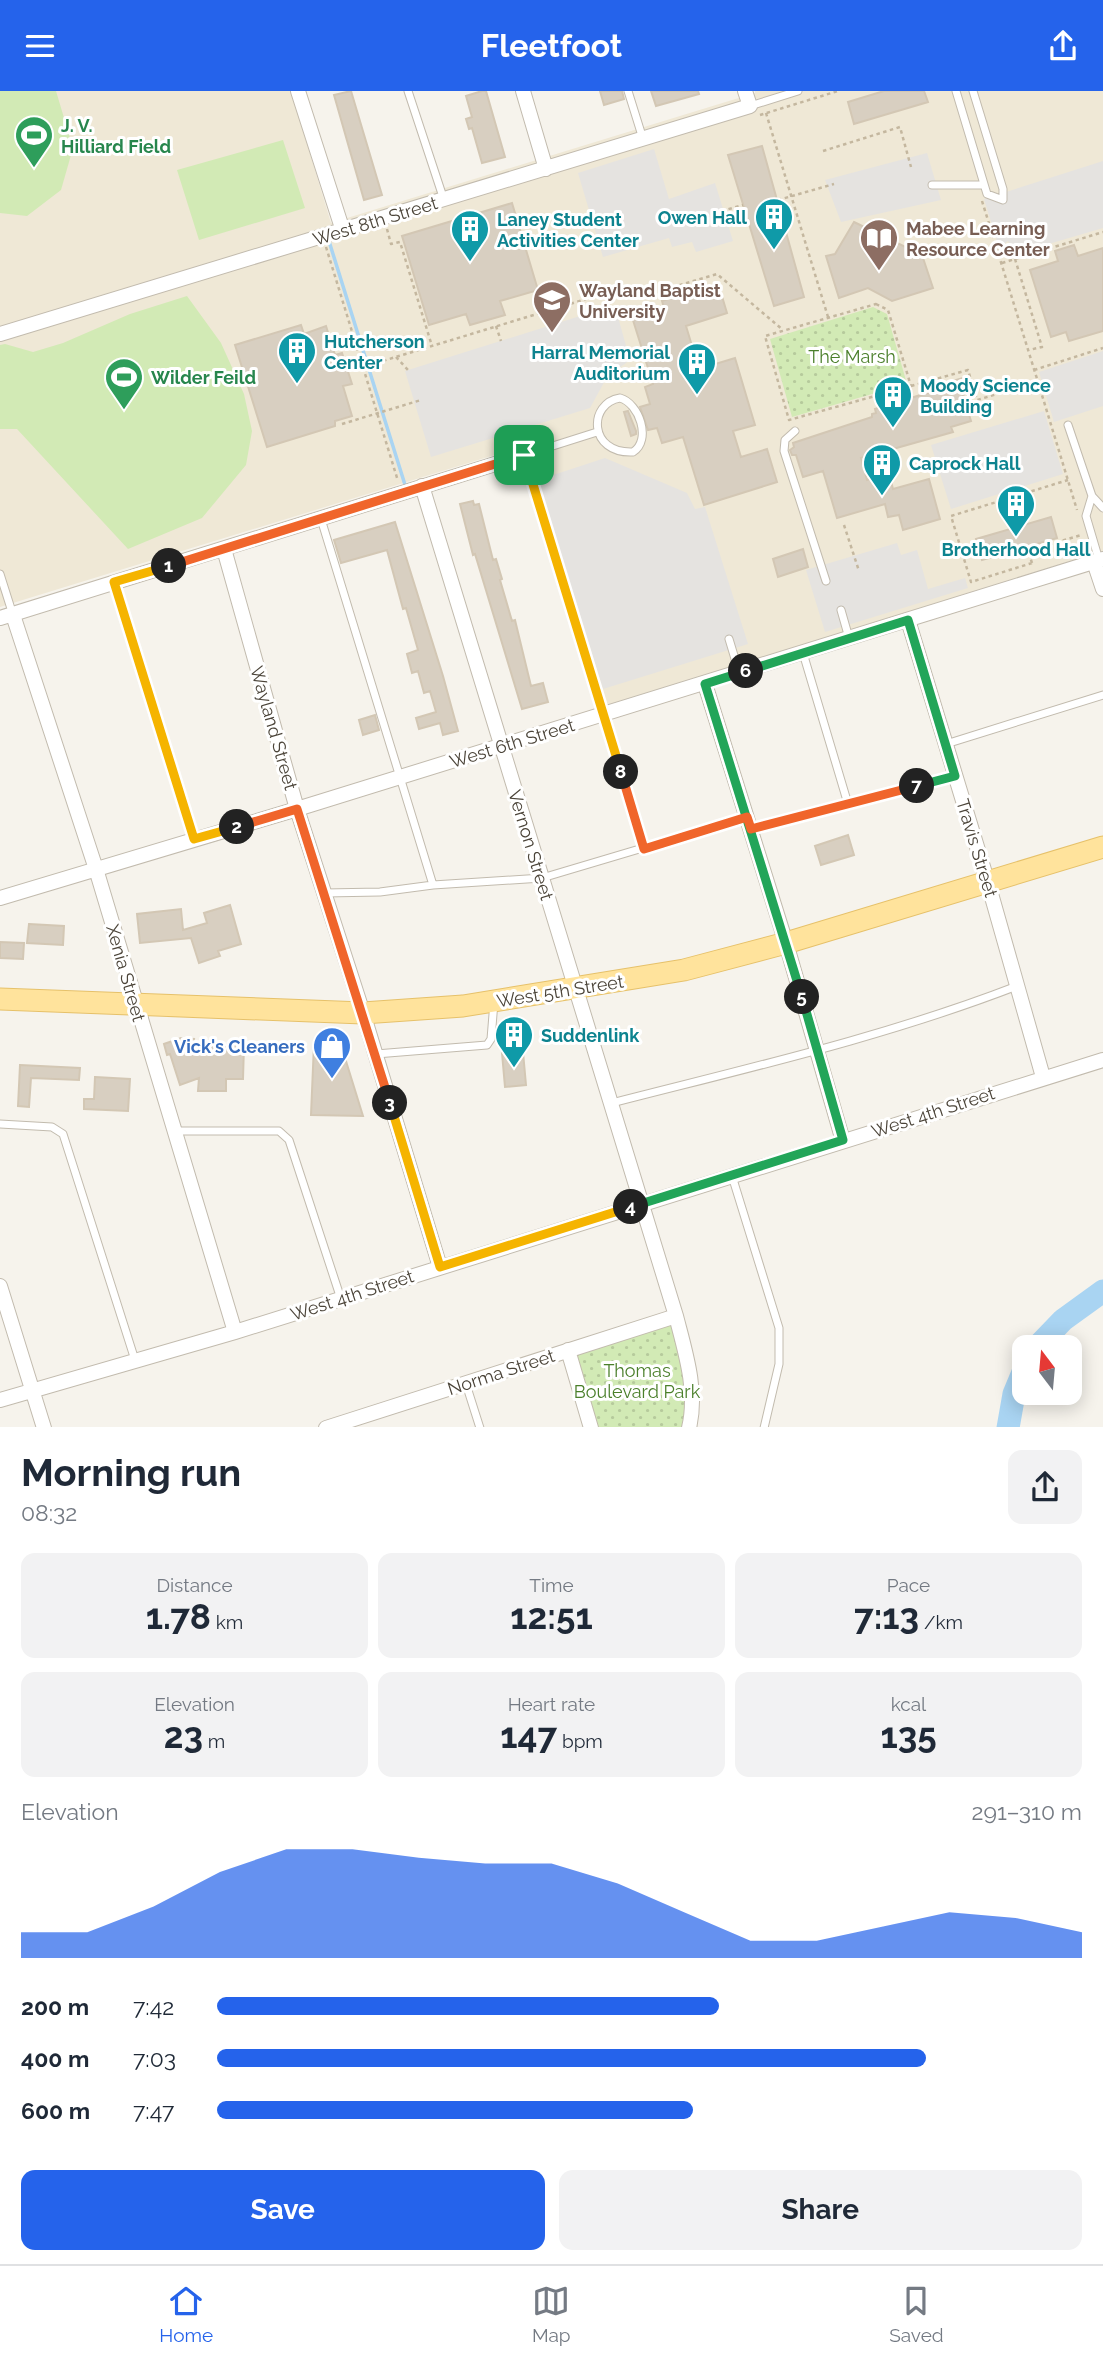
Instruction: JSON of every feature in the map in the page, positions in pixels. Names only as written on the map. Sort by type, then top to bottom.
[{"type":"main road","name":"West 5th Street","points":[[0,999],[363,1013],[494,1002],[684,970],[786,943],[1103,847]]},
{"type":"street","points":[[299,91],[343,231]]},
{"type":"street","points":[[523,91],[546,169]]},
{"type":"street","points":[[745,91],[750,106]]},
{"type":"street","name":"West 8th Street","points":[[0,334],[750,106]]},
{"type":"street","points":[[6,616],[530,453]]},
{"type":"street","name":"Vernon Street","points":[[422,486],[676,1315],[689,1364],[692,1418],[689,1427]]},
{"type":"street","name":"Wayland Street","points":[[224,549],[297,809],[363,1013],[440,1267]]},
{"type":"street","points":[[1099,561],[1103,589]]},
{"type":"street","name":"West 6th Street","points":[[0,898],[1099,561]]},
{"type":"street","name":"Xenia Street","points":[[6,616],[96,869],[235,1332]]},
{"type":"street","name":"Travis Street","points":[[908,620],[988,883],[1043,1077]]},
{"type":"street","points":[[705,684],[786,943],[843,1140]]},
{"type":"street","name":"West 4th Street","points":[[0,1400],[235,1332],[1103,1060]]},
{"type":"street","points":[[0,1286],[44,1427]]},
{"type":"street","name":"Norma Street","points":[[326,1427],[377,1420],[466,1384],[676,1315]]},
{"type":"street","points":[[568,1350],[591,1427]]},
{"type":"lane","points":[[408,91],[444,201]]},
{"type":"lane","points":[[628,91],[644,140]]},
{"type":"lane","points":[[750,106],[798,91]]},
{"type":"lane","points":[[956,91],[981,185],[987,194],[1003,200],[1003,189],[972,91]]},
{"type":"lane","points":[[932,185],[981,185]]},
{"type":"lane","points":[[620,398],[634,407],[643,434],[637,450],[633,452],[618,451],[605,443],[597,432],[598,420],[606,406],[620,398]]},
{"type":"lane","points":[[1068,425],[1092,496],[1103,508]]},
{"type":"lane","points":[[795,431],[785,440],[784,451],[826,581]]},
{"type":"lane","points":[[597,432],[530,453],[644,849]]},
{"type":"lane","points":[[1092,496],[1086,516],[1099,561]]},
{"type":"lane","points":[[321,518],[433,885]]},
{"type":"lane","points":[[0,574],[6,616]]},
{"type":"lane","points":[[114,582],[194,839]]},
{"type":"lane","points":[[841,610],[849,638]]},
{"type":"lane","points":[[729,639],[739,673]]},
{"type":"lane","points":[[803,653],[848,804]]},
{"type":"lane","points":[[946,745],[1103,695]]},
{"type":"lane","points":[[324,893],[380,892],[433,885],[542,878],[749,823],[848,804],[955,776]]},
{"type":"lane","points":[[612,1103],[817,1051],[959,1009],[1017,986]]},
{"type":"lane","points":[[375,1054],[487,1045],[491,1039],[494,1002]]},
{"type":"lane","points":[[0,1124],[52,1127],[63,1134],[136,1361]]},
{"type":"lane","points":[[173,1131],[279,1131],[289,1140],[341,1299]]},
{"type":"lane","points":[[732,1176],[779,1328],[779,1364],[764,1427]]},
{"type":"lane","points":[[466,1384],[480,1427]]},
{"type":"path","points":[[766,113],[828,317]]},
{"type":"path","points":[[823,151],[900,127],[911,167]]},
{"type":"path","points":[[778,200],[834,184]]},
{"type":"path","points":[[981,185],[1001,263],[1078,513]]},
{"type":"path","points":[[715,213],[743,205]]},
{"type":"path","points":[[383,219],[391,244],[400,241],[432,346]]},
{"type":"path","points":[[1001,263],[1103,232]]},
{"type":"path","points":[[323,237],[402,493]]},
{"type":"path","points":[[1015,259],[1042,347],[1028,351]]},
{"type":"path","points":[[363,366],[609,292],[646,295],[717,274],[783,330]]},
{"type":"path","points":[[618,317],[650,307],[646,295]]},
{"type":"path","points":[[911,386],[888,310],[876,304],[765,336],[789,421],[968,370],[977,400],[1038,382],[1038,385]]},
{"type":"path","points":[[496,326],[501,341]]},
{"type":"path","points":[[1034,370],[1103,348]]},
{"type":"path","points":[[396,357],[408,370]]},
{"type":"path","points":[[342,424],[421,400]]},
{"type":"path","points":[[1032,563],[971,582],[951,516],[1068,480]]},
{"type":"path","points":[[1011,498],[1019,523]]},
{"type":"path","points":[[844,525],[859,571]]},
{"type":"path","points":[[1037,580],[1028,551],[1091,532]]},
{"type":"shaded area","name":"Wayland Baptist University","points":[[0,91],[291,91],[331,223],[755,91],[1103,91],[1103,551],[607,705],[527,445],[0,607]]},
{"type":"shaded area","points":[[654,149],[669,199],[715,183],[733,241],[696,252],[692,242],[672,247],[669,238],[603,257],[578,173]]},
{"type":"shaded area","points":[[927,153],[941,200],[841,222],[825,180]]},
{"type":"shaded area","points":[[1103,161],[1103,228],[1018,253],[1016,244],[1010,244],[1008,241],[999,248],[984,199]]},
{"type":"shaded area","points":[[612,306],[616,310],[630,360],[607,377],[590,408],[431,457],[405,371]]},
{"type":"shaded area","points":[[1103,351],[1103,406],[1054,422],[1039,372]]},
{"type":"shaded area","points":[[1044,411],[1063,474],[951,509],[931,445]]},
{"type":"shaded area","points":[[605,458],[687,493],[695,509],[705,507],[748,644],[603,689],[538,480]]},
{"type":"shaded area","points":[[897,543],[901,555],[917,550],[928,589],[965,578],[968,588],[825,632],[806,570]]},
{"type":"green space","name":"J. V. Hilliard Field","points":[[0,91],[56,91],[73,148],[61,190],[27,216],[0,213]]},
{"type":"green space","points":[[283,140],[305,208],[199,240],[177,170]]},
{"type":"green space","name":"Wilder Feild","points":[[187,296],[221,343],[244,394],[252,431],[246,465],[202,518],[128,549],[17,429],[0,429],[0,345],[33,352],[63,343],[130,314]]},
{"type":"green space","name":"The Marsh","points":[[873,307],[887,314],[907,384],[792,417],[770,339]]},
{"type":"green space","name":"Thomas Boulevard Park","points":[[675,1318],[686,1364],[687,1427],[593,1427],[570,1352]]},
{"type":"building","points":[[351,91],[382,195],[364,200],[334,95]]},
{"type":"building","points":[[486,91],[505,157],[482,163],[472,128],[469,129],[466,119],[472,117],[466,96]]},
{"type":"building","points":[[600,91],[622,91],[624,99],[604,105]]},
{"type":"building","points":[[651,91],[698,91],[699,94],[656,106]]},
{"type":"building","points":[[884,91],[924,91],[928,102],[854,124],[848,102]]},
{"type":"building","name":"Owen Hall","points":[[762,146],[804,297],[774,306],[728,155]]},
{"type":"building","name":"Laney Student Activities Center","points":[[512,203],[538,290],[500,301],[505,315],[470,325],[466,314],[429,325],[402,236]]},
{"type":"building","name":"Mabee Learning Resource Center","points":[[854,222],[922,255],[933,288],[892,301],[868,288],[839,298],[826,256],[835,254]]},
{"type":"building","points":[[1074,245],[1078,256],[1103,248],[1103,331],[1069,341],[1066,332],[1051,337],[1030,270],[1058,261],[1055,251]]},
{"type":"building","name":"Harral Memorial Auditorium","points":[[718,283],[727,313],[686,326],[699,369],[735,358],[755,425],[733,431],[741,457],[767,449],[777,482],[704,505],[683,437],[662,443],[657,428],[648,430],[640,407],[650,404],[645,387],[653,384],[632,317],[664,308],[662,301]]},
{"type":"building","name":"Hutcherson Center","points":[[301,325],[304,334],[326,326],[335,355],[342,353],[352,384],[343,386],[352,416],[335,421],[335,426],[267,447],[235,345]]},
{"type":"building","name":"Moody Science Building","points":[[963,378],[968,393],[963,395],[971,421],[951,427],[953,432],[861,458],[867,480],[889,474],[893,489],[929,479],[940,519],[903,530],[899,515],[888,517],[885,504],[837,518],[823,471],[803,477],[796,455],[792,455],[790,450],[794,447],[793,443],[872,417],[872,414],[876,413],[875,409],[940,389],[939,385]]},
{"type":"building","points":[[628,411],[636,431],[636,434],[631,436],[624,412]]},
{"type":"building","points":[[473,501],[474,505],[479,504],[493,560],[496,559],[512,621],[515,620],[531,686],[543,683],[548,702],[522,709],[475,554],[473,555],[460,504]]},
{"type":"building","name":"Brotherhood Hall","points":[[1051,517],[1057,538],[982,560],[976,539]]},
{"type":"building","points":[[395,522],[458,731],[443,735],[440,723],[419,729],[416,718],[436,712],[430,691],[424,693],[418,671],[412,673],[407,654],[418,650],[406,608],[403,609],[387,550],[341,563],[334,540]]},
{"type":"building","points":[[803,549],[808,567],[778,577],[773,559]]},
{"type":"building","points":[[375,715],[379,730],[363,735],[359,720]]},
{"type":"building","points":[[848,835],[854,855],[821,865],[815,846]]},
{"type":"building","points":[[230,905],[241,944],[218,951],[220,956],[199,963],[191,938],[140,943],[137,914],[181,909],[183,930],[207,923],[204,913]]},
{"type":"building","points":[[29,924],[64,926],[63,945],[27,943]]},
{"type":"building","points":[[0,942],[24,943],[23,959],[0,958]]},
{"type":"building","points":[[181,1038],[194,1039],[193,1044],[244,1045],[243,1079],[226,1079],[226,1091],[198,1091],[199,1078],[180,1085],[164,1044]]},
{"type":"building","name":"Vick's Cleaners","points":[[314,1044],[341,1045],[363,1116],[311,1115]]},
{"type":"building","name":"Suddenlink","points":[[523,1052],[526,1085],[505,1087],[502,1053]]},
{"type":"building","points":[[20,1065],[80,1068],[79,1080],[31,1078],[29,1107],[18,1106]]},
{"type":"building","points":[[95,1077],[130,1079],[128,1111],[84,1109],[84,1099],[94,1099]]},
{"type":"waterway","points":[[328,238],[406,488]]},
{"type":"waterway","points":[[1049,1335],[1063,1320],[1103,1291]]},
{"type":"waterway","points":[[1008,1427],[1012,1405]]},
{"type":"place","name":"J. V. Hilliard Field","points":[[34,169]]},
{"type":"place","name":"Owen Hall","points":[[774,251]]},
{"type":"place","name":"Laney Student Activities Center","points":[[470,263]]},
{"type":"place","name":"Mabee Learning Resource Center","points":[[879,272]]},
{"type":"place","name":"Wayland Baptist University","points":[[552,334]]},
{"type":"place","name":"Hutcherson Center","points":[[297,385]]},
{"type":"place","name":"Harral Memorial Auditorium","points":[[697,396]]},
{"type":"place","name":"Wilder Feild","points":[[124,411]]},
{"type":"place","name":"Moody Science Building","points":[[893,429]]},
{"type":"place","name":"Caprock Hall","points":[[882,497]]},
{"type":"place","name":"Brotherhood Hall","points":[[1016,538]]},
{"type":"place","name":"Suddenlink","points":[[514,1069]]},
{"type":"place","name":"Vick's Cleaners","points":[[332,1080]]},
{"type":"route","points":[[524,455],[114,582],[194,839],[297,809],[363,1013],[440,1267],[843,1140],[786,943],[751,829],[705,684],[908,620],[955,776],[751,829],[747,817],[644,849],[524,455]]}]
